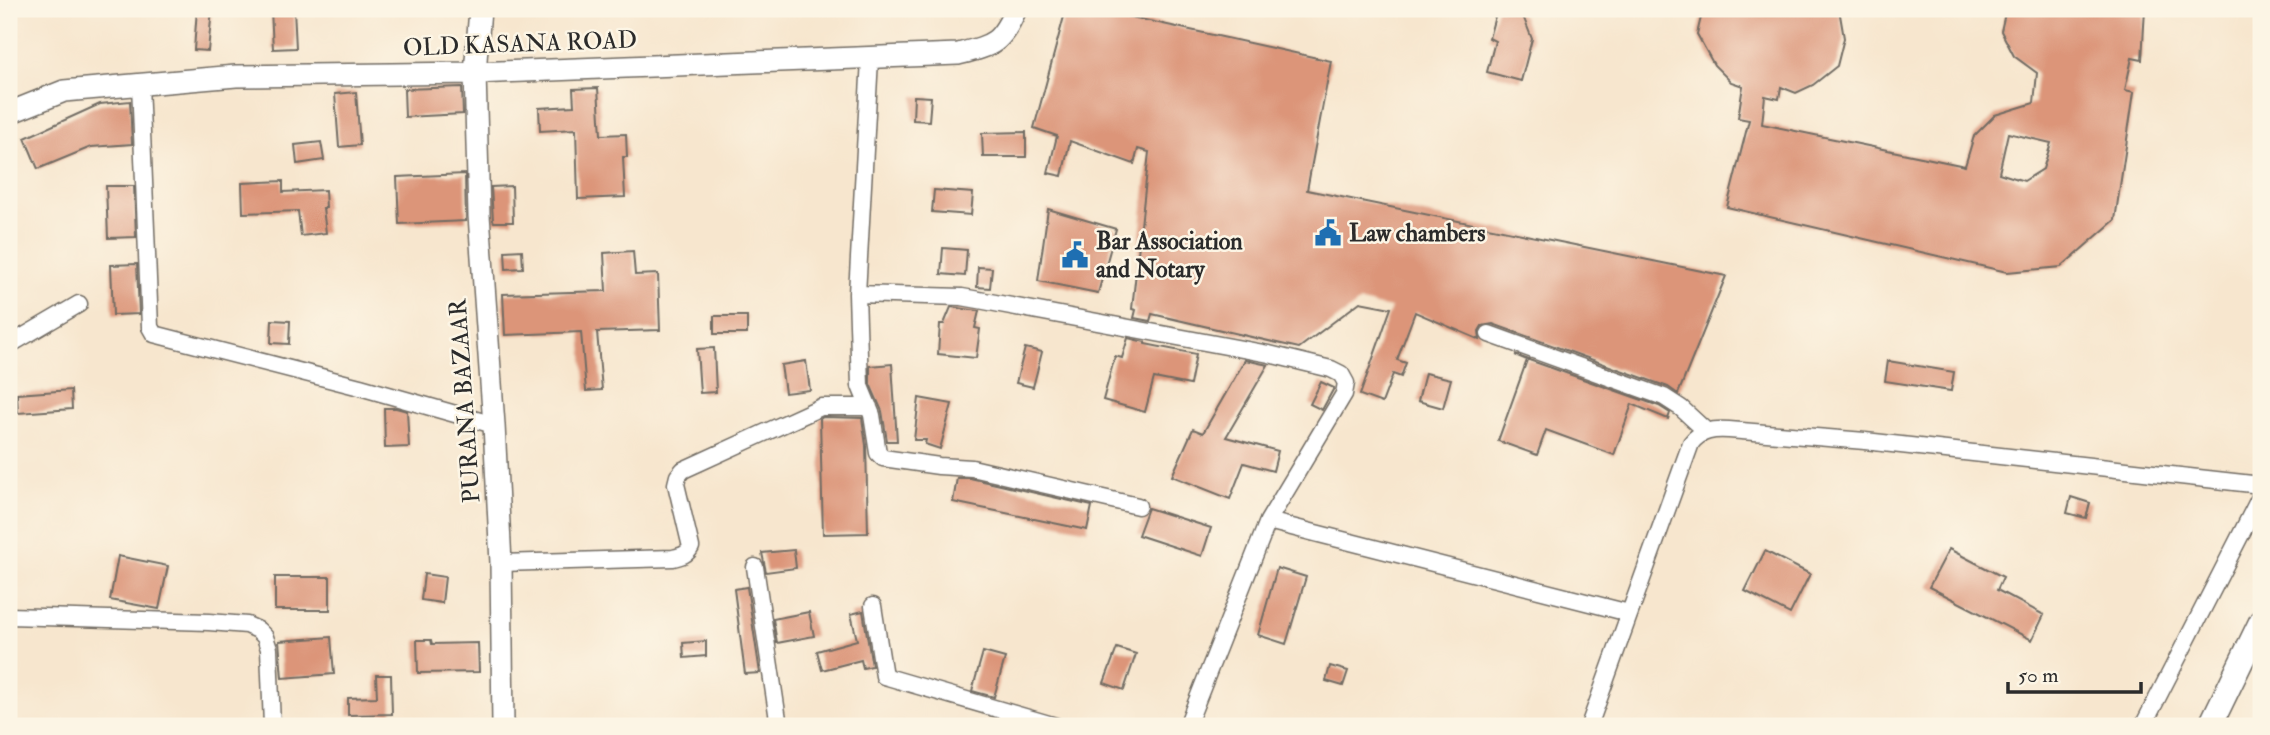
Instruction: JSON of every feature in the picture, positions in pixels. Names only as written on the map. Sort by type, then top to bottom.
[{"type":"main road","points":[[2210,726],[2261,621]]},
{"type":"street","name":"PURANA BAZAAR","points":[[480,9],[475,72],[479,215],[494,425],[503,726]]},
{"type":"street","name":"OLD KASANA ROAD","points":[[9,113],[64,91],[236,76],[475,72],[958,54],[986,47],[1002,36],[1016,9]]},
{"type":"street","points":[[870,59],[857,294],[860,386],[869,407],[878,453],[883,458],[939,467],[972,468],[1138,506]]},
{"type":"street","points":[[140,84],[150,327],[154,334],[494,425]]},
{"type":"street","points":[[857,294],[971,298],[1269,354],[1331,369],[1341,374],[1346,383],[1344,394],[1268,521],[1187,726]]},
{"type":"street","points":[[9,345],[79,304]]},
{"type":"street","points":[[1489,334],[1664,397],[1681,408],[1706,431]]},
{"type":"street","points":[[500,563],[673,558],[683,555],[689,552],[691,547],[676,484],[682,470],[821,407],[869,407]]},
{"type":"street","points":[[1588,726],[1691,443],[1696,436],[1706,431],[1715,429],[1865,441],[2261,485]]},
{"type":"street","points":[[2143,726],[2261,495]]},
{"type":"street","points":[[1268,521],[1629,613]]},
{"type":"street","points":[[755,567],[779,726]]},
{"type":"street","points":[[873,606],[884,676],[1056,726]]},
{"type":"street","points":[[9,616],[247,625],[265,637],[269,649],[272,726]]},
{"type":"building","points":[[197,9],[212,9],[208,51],[194,50]]},
{"type":"building","points":[[271,9],[294,9],[296,48],[273,49]]},
{"type":"building","name":"Law chambers","points":[[1066,9],[1095,9],[1331,61],[1307,190],[1726,276],[1678,394],[1668,387],[1493,324],[1482,326],[1479,331],[1480,340],[1415,312],[1397,360],[1406,363],[1401,377],[1393,374],[1382,403],[1360,395],[1391,308],[1360,302],[1299,348],[1152,314],[1150,321],[1134,318],[1136,310],[1132,309],[1149,152],[1138,149],[1134,164],[1070,141],[1062,176],[1048,173],[1057,136],[1034,128]]},
{"type":"building","points":[[1497,9],[1514,9],[1523,16],[1532,39],[1521,81],[1487,72],[1495,41],[1489,38]]},
{"type":"building","points":[[1703,9],[1839,9],[1844,38],[1837,66],[1813,85],[1796,93],[1781,87],[1779,99],[1765,96],[1762,124],[1965,166],[1974,136],[1995,115],[2034,103],[2037,73],[2014,56],[2001,31],[2006,9],[2145,9],[2142,60],[2132,58],[2125,90],[2134,92],[2115,220],[2061,267],[2007,272],[1727,207],[1749,120],[1738,118],[1743,86],[1731,82],[1714,65],[1697,34]],"holes":[[[2008,133],[2051,143],[2043,169],[2024,181],[1999,173]]]},
{"type":"building","points":[[462,87],[463,114],[405,117],[404,89]]},
{"type":"building","points":[[598,88],[601,135],[626,134],[627,157],[623,157],[625,197],[578,199],[576,129],[540,131],[539,108],[574,106],[573,89]]},
{"type":"building","points":[[356,92],[360,145],[339,147],[335,94]]},
{"type":"building","points":[[914,96],[931,97],[929,121],[913,120]]},
{"type":"building","points":[[130,101],[132,144],[91,147],[38,169],[25,138],[100,104]]},
{"type":"building","points":[[1026,132],[1026,157],[983,157],[982,133]]},
{"type":"building","points":[[321,142],[324,160],[297,164],[295,145]]},
{"type":"building","points":[[465,174],[466,221],[399,224],[397,177]]},
{"type":"building","points":[[283,181],[283,192],[325,190],[326,208],[323,208],[326,233],[301,236],[298,211],[243,213],[242,183]]},
{"type":"building","points":[[106,186],[134,186],[136,237],[108,238]]},
{"type":"building","points":[[512,186],[513,222],[494,222],[491,187]]},
{"type":"building","points":[[934,190],[973,193],[971,215],[932,212]]},
{"type":"building","name":"Bar Association and Notary","points":[[1048,209],[1116,229],[1098,293],[1038,281]]},
{"type":"building","points":[[943,248],[967,250],[965,276],[941,274]]},
{"type":"building","points":[[522,250],[523,268],[506,269],[505,251]]},
{"type":"building","points":[[633,251],[635,275],[658,274],[660,330],[597,332],[602,390],[586,391],[581,332],[505,335],[503,294],[606,291],[604,253]]},
{"type":"building","points":[[137,264],[139,314],[113,315],[111,265]]},
{"type":"building","points":[[978,267],[992,268],[990,288],[977,287]]},
{"type":"building","points":[[951,307],[979,311],[975,328],[980,329],[976,358],[938,354],[940,324],[944,324]]},
{"type":"building","points":[[714,316],[747,316],[747,334],[714,334]]},
{"type":"building","points":[[272,320],[290,321],[289,344],[271,343]]},
{"type":"building","points":[[1128,338],[1196,354],[1190,385],[1154,378],[1145,412],[1103,400],[1115,356],[1122,358]]},
{"type":"building","points":[[714,348],[716,392],[700,393],[697,349]]},
{"type":"building","points":[[1025,348],[1042,352],[1033,387],[1016,383]]},
{"type":"building","points":[[1515,355],[1659,406],[1670,413],[1668,419],[1632,404],[1614,455],[1546,430],[1537,455],[1498,441],[1527,360]]},
{"type":"building","points":[[1245,360],[1268,365],[1226,437],[1278,451],[1273,471],[1244,463],[1230,499],[1172,476],[1193,429],[1203,433]]},
{"type":"building","points":[[806,361],[810,390],[785,393],[781,365]]},
{"type":"building","points":[[1888,361],[1954,372],[1951,391],[1885,381]]},
{"type":"building","points":[[892,364],[897,441],[887,441],[882,411],[870,384],[870,366]]},
{"type":"building","points":[[1425,373],[1451,379],[1443,408],[1418,401]]},
{"type":"building","points":[[1321,382],[1334,388],[1322,410],[1310,404]]},
{"type":"building","points":[[71,390],[72,409],[18,413],[17,394]]},
{"type":"building","points":[[919,398],[952,404],[940,449],[925,444],[926,440],[914,440]]},
{"type":"building","points":[[384,408],[407,411],[409,447],[385,448]]},
{"type":"building","points":[[862,418],[866,445],[868,533],[823,534],[820,419]]},
{"type":"building","points":[[957,478],[970,478],[1092,506],[1087,530],[953,502]]},
{"type":"building","points":[[2071,497],[2090,503],[2086,518],[2067,513]]},
{"type":"building","points":[[1148,508],[1211,528],[1202,556],[1138,535]]},
{"type":"building","points":[[1949,549],[2003,577],[1997,590],[2044,615],[2032,640],[1929,587]]},
{"type":"building","points":[[794,550],[796,568],[766,572],[762,553]]},
{"type":"building","points":[[1765,551],[1810,574],[1790,614],[1745,591]]},
{"type":"building","points":[[118,556],[168,566],[159,609],[110,600]]},
{"type":"building","points":[[1277,568],[1306,577],[1286,644],[1258,635]]},
{"type":"building","points":[[424,574],[445,577],[442,603],[421,600]]},
{"type":"building","points":[[275,577],[330,577],[330,610],[275,610]]},
{"type":"building","points":[[747,587],[760,673],[745,674],[734,589]]},
{"type":"building","points":[[863,611],[872,666],[863,668],[861,660],[822,670],[817,651],[857,640],[851,614]]},
{"type":"building","points":[[809,612],[814,636],[777,643],[773,619]]},
{"type":"building","points":[[331,637],[334,674],[282,678],[279,641]]},
{"type":"building","points":[[417,640],[431,640],[432,644],[478,643],[479,672],[418,673]]},
{"type":"building","points":[[706,641],[706,656],[684,658],[683,643]]},
{"type":"building","points":[[1117,648],[1136,654],[1124,690],[1104,683]]},
{"type":"building","points":[[983,652],[1005,658],[994,697],[972,691]]},
{"type":"building","points":[[1330,666],[1348,671],[1343,686],[1326,681]]},
{"type":"building","points":[[376,675],[391,675],[392,714],[348,715],[348,698],[377,697]]},
{"type":"place","name":"Law chambers","points":[[1328,233]]},
{"type":"place","name":"Bar Association and Notary","points":[[1075,255]]}]
